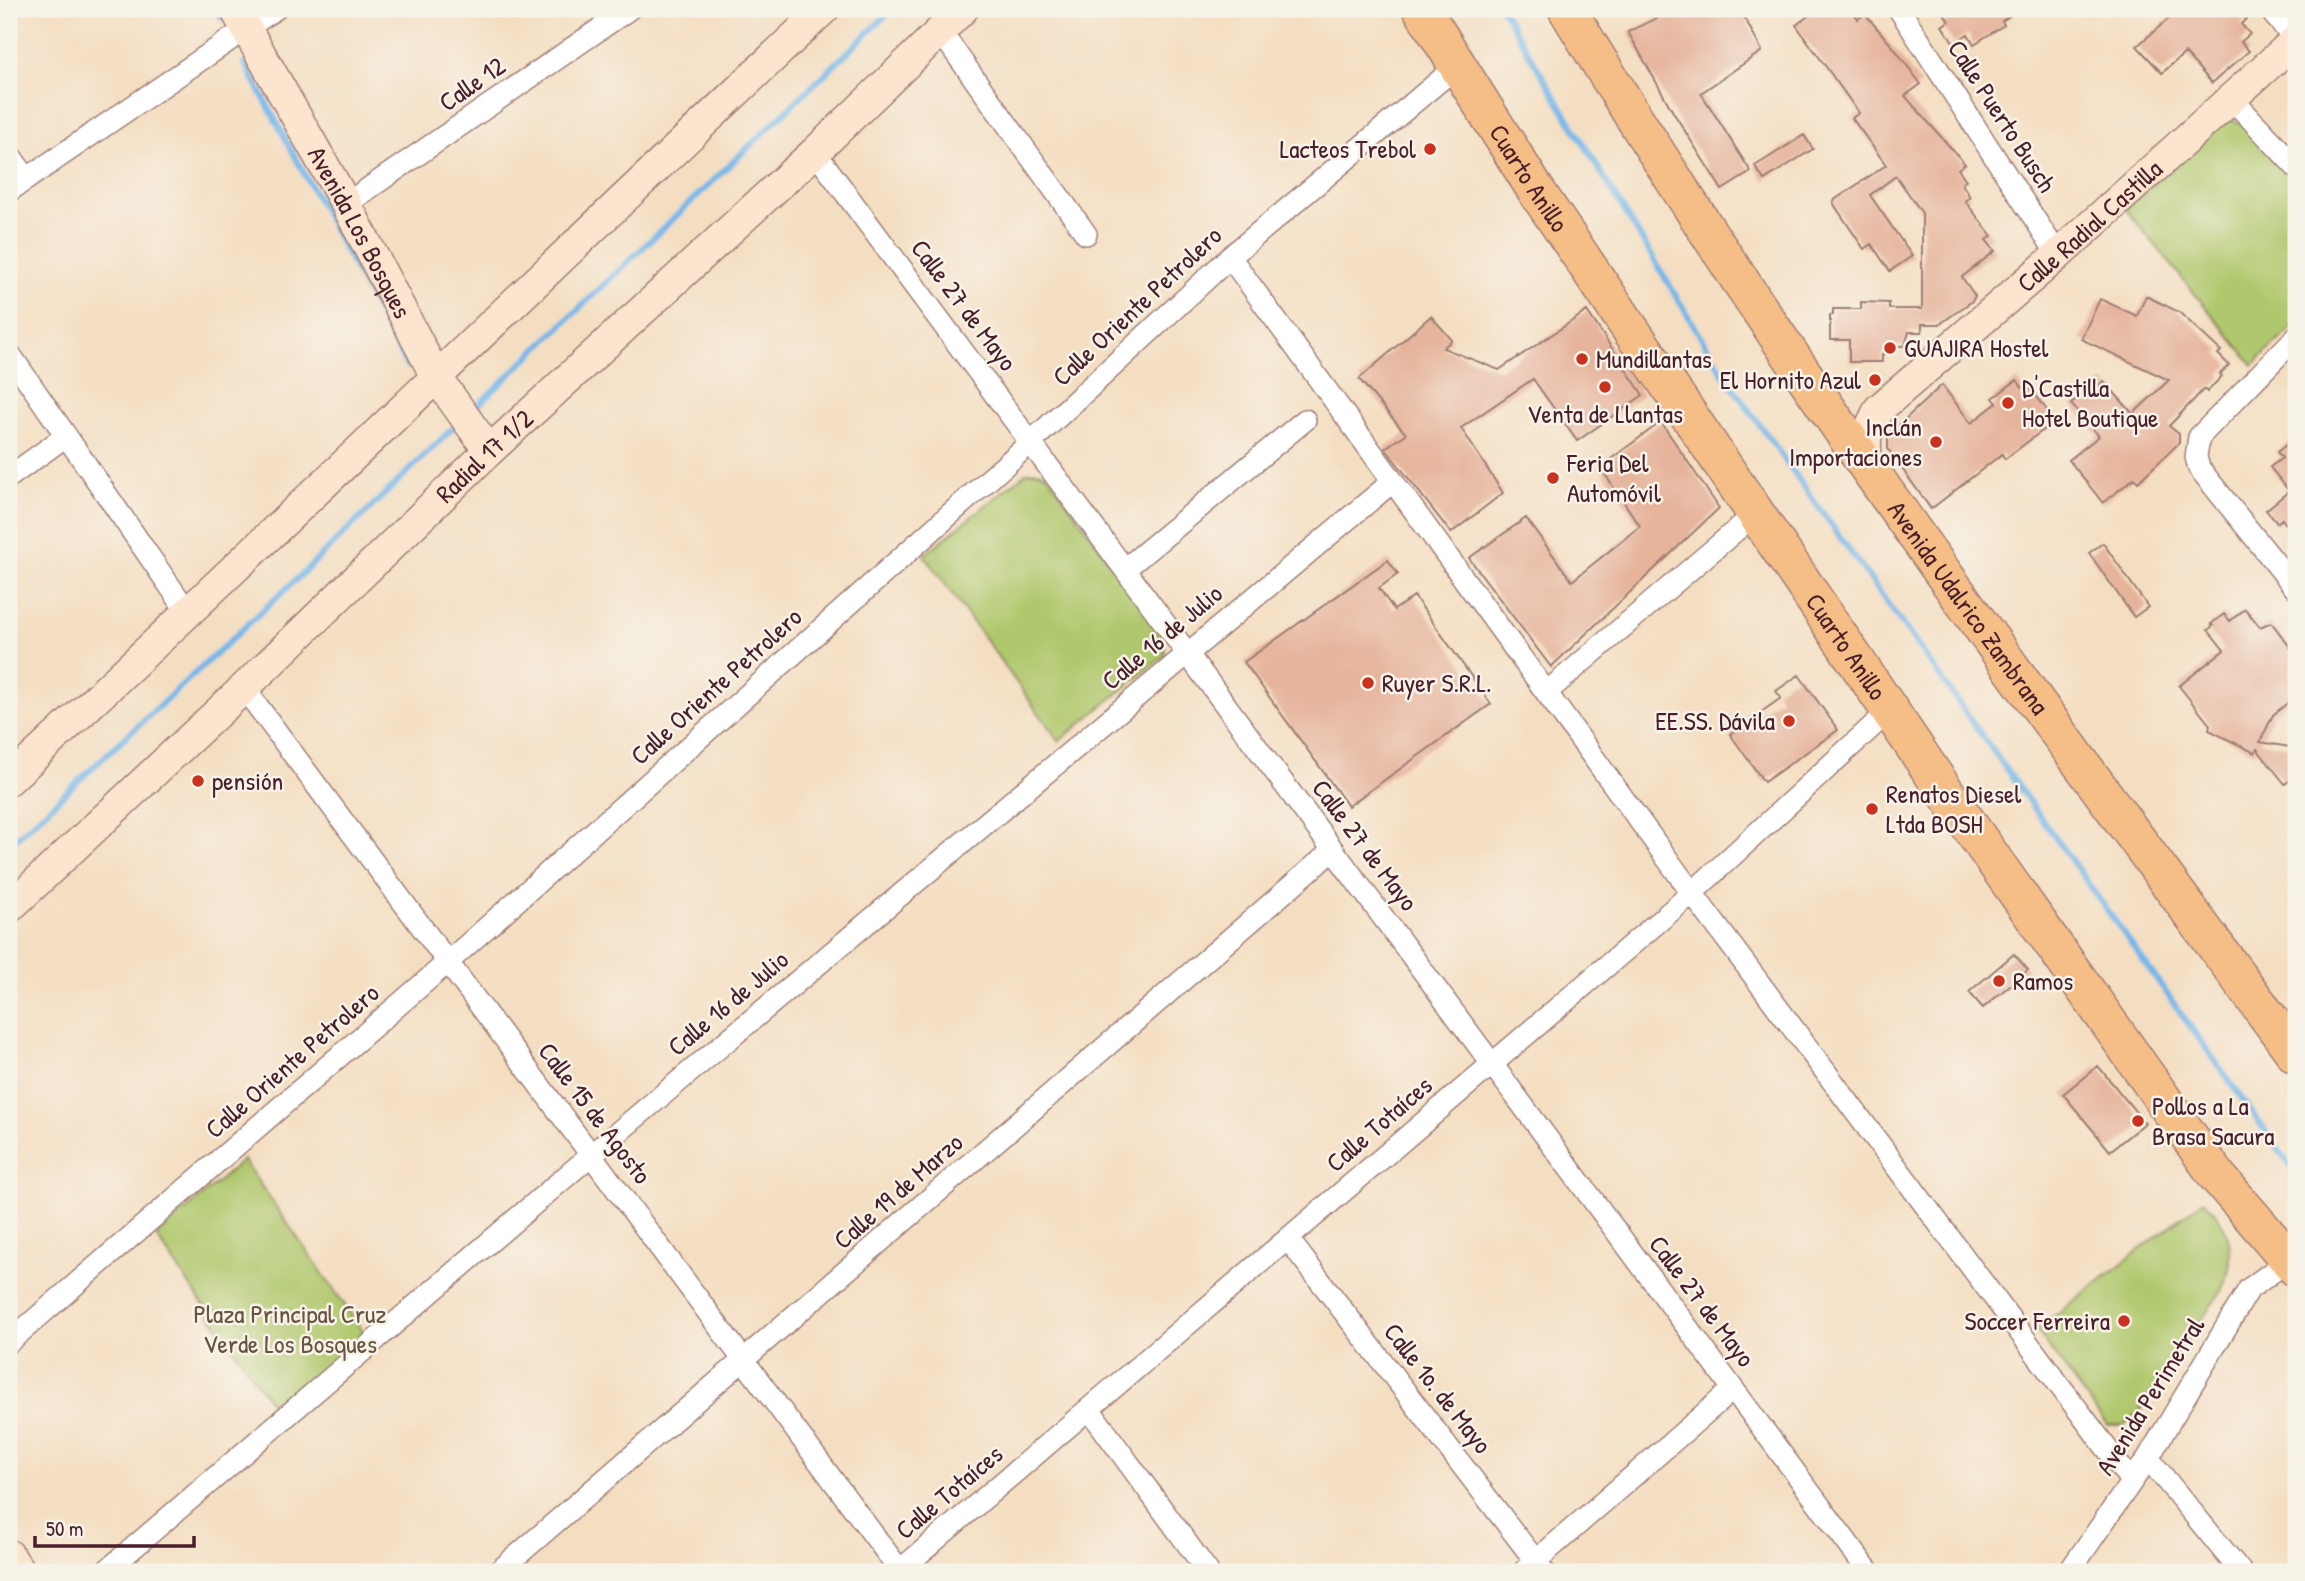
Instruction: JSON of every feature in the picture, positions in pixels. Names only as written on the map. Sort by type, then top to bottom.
[{"type":"highway","name":"Cuarto Anillo","points":[[1422,9],[1457,67],[1889,710],[2217,1176],[2293,1264]]},
{"type":"highway","name":"Avenida Udalrico Zambrana","points":[[1567,9],[1747,292],[1829,412],[2296,1055]]},
{"type":"main road","points":[[9,780],[189,614],[435,375],[824,9]]},
{"type":"main road","name":"Radial 17 1/2","points":[[9,908],[244,688],[489,451],[816,152],[963,9]]},
{"type":"main road","name":"Avenida Los Bosques","points":[[240,19],[346,204],[435,375],[489,451]]},
{"type":"main road","name":"Calle Radial Castilla","points":[[1866,465],[1866,436],[1879,409],[2058,255],[2199,126],[2233,100],[2296,40]]},
{"type":"main road","points":[[1829,412],[1854,415],[1879,409]]},
{"type":"main road","points":[[9,1555],[20,1572]]},
{"type":"street","points":[[9,191],[240,19],[275,9]]},
{"type":"street","name":"Calle 12","points":[[346,204],[629,9]]},
{"type":"street","name":"Calle Puerto Busch","points":[[1899,9],[2058,255]]},
{"type":"street","points":[[2269,9],[2296,40]]},
{"type":"street","points":[[940,30],[1086,234]]},
{"type":"street","name":"Calle Oriente Petrolero","points":[[9,1342],[448,962],[1031,442],[1230,257],[1457,67]]},
{"type":"street","points":[[2233,100],[2296,167]]},
{"type":"street","name":"Calle 27 de Mayo","points":[[816,152],[1869,1572]]},
{"type":"street","points":[[9,153],[27,179]]},
{"type":"street","points":[[1230,257],[1692,892],[2132,1481]]},
{"type":"street","points":[[2296,337],[2199,437],[2196,457],[2199,468],[2296,589]]},
{"type":"street","points":[[9,353],[189,614]]},
{"type":"street","points":[[1125,569],[1305,420]]},
{"type":"street","points":[[9,477],[66,436]]},
{"type":"street","name":"Calle 16 de Julio","points":[[105,1572],[591,1155],[1392,482]]},
{"type":"street","points":[[1548,691],[1755,514]]},
{"type":"street","name":"Calle 15 de Agosto","points":[[244,688],[900,1572]]},
{"type":"street","name":"Calle Totaíces","points":[[900,1572],[1692,892],[1889,710]]},
{"type":"street","name":"Calle 19 de Marzo","points":[[498,1572],[1333,850]]},
{"type":"street","name":"Calle 1o. de Mayo","points":[[1288,1239],[1534,1568]]},
{"type":"street","name":"Avenida Perimetral","points":[[2069,1572],[2148,1458],[2249,1289],[2293,1264]]},
{"type":"street","points":[[1534,1568],[1733,1389]]},
{"type":"street","points":[[1089,1409],[1208,1572]]},
{"type":"street","points":[[2148,1458],[2241,1572]]},
{"type":"green space","points":[[2225,119],[2242,123],[2296,183],[2296,324],[2253,365],[2125,208]]},
{"type":"green space","points":[[1027,472],[1047,474],[1164,641],[1165,655],[1059,741],[924,555]]},
{"type":"green space","name":"Plaza Principal Cruz Verde Los Bosques","points":[[243,1160],[372,1344],[283,1421],[156,1236]]},
{"type":"green space","name":"Soccer Ferreira","points":[[2204,1200],[2220,1220],[2229,1242],[2229,1266],[2221,1291],[2138,1413],[2124,1425],[2107,1425],[2036,1330]]},
{"type":"building","points":[[1675,9],[1740,9],[1762,51],[1701,93],[1751,172],[1722,190],[1673,112],[1628,32]]},
{"type":"building","points":[[1818,9],[1852,9],[1858,19],[1865,14],[1921,84],[1905,96],[1965,164],[1958,169],[1966,180],[1962,184],[1970,197],[1965,201],[1992,236],[1986,240],[1995,251],[1962,277],[1975,296],[1972,301],[1940,324],[1922,324],[1922,332],[1909,332],[1905,346],[1891,346],[1891,354],[1882,354],[1882,362],[1849,362],[1849,340],[1830,340],[1830,315],[1833,315],[1833,309],[1861,309],[1861,302],[1889,303],[1889,309],[1922,309],[1922,213],[1896,176],[1870,195],[1912,256],[1890,271],[1871,244],[1864,249],[1835,206],[1833,201],[1886,165],[1852,118],[1859,113],[1796,25]]},
{"type":"building","points":[[1941,9],[2020,9],[2002,21],[2004,25],[1974,44],[1968,34],[1954,43],[1942,26],[1949,21]]},
{"type":"building","points":[[2180,9],[2238,9],[2247,18],[2241,24],[2250,34],[2241,42],[2249,51],[2212,83],[2185,53],[2162,73],[2137,46]]},
{"type":"building","points":[[1804,135],[1813,149],[1764,180],[1755,166]]},
{"type":"building","points":[[2146,296],[2179,312],[2221,351],[2218,354],[2229,365],[2207,392],[2204,389],[2169,426],[2179,434],[2179,443],[2138,482],[2134,478],[2103,503],[2069,460],[2099,436],[2071,404],[2104,381],[2133,414],[2169,380],[2081,339],[2100,299],[2137,316]]},
{"type":"building","points":[[1587,311],[1643,395],[1577,441],[1533,379],[1461,428],[1503,493],[1451,533],[1385,448],[1406,434],[1359,379],[1431,316],[1452,340],[1443,348],[1499,370]]},
{"type":"building","name":"Inclán Importaciones","points":[[2017,380],[2023,388],[2026,386],[2034,393],[2055,421],[2005,459],[2002,454],[1931,509],[1888,449],[1888,435],[1942,385],[1971,423],[1997,403],[1993,398]]},
{"type":"building","points":[[1661,422],[1719,508],[1551,667],[1469,558],[1526,518],[1572,581],[1640,526],[1600,467]]},
{"type":"building","points":[[2296,437],[2296,538],[2282,519],[2277,523],[2266,510],[2289,491],[2270,467],[2282,458],[2277,452]]},
{"type":"building","points":[[2103,543],[2148,607],[2134,617],[2089,553]]},
{"type":"building","name":"Ruyer S.R.L.","points":[[1388,560],[1398,574],[1379,588],[1394,610],[1414,596],[1491,704],[1348,806],[1244,662]]},
{"type":"building","points":[[2245,609],[2260,627],[2271,622],[2296,655],[2296,696],[2273,715],[2260,742],[2296,748],[2296,776],[2285,784],[2257,749],[2255,753],[2209,730],[2210,725],[2179,686],[2224,650],[2208,630],[2213,626],[2211,624],[2224,614],[2230,621]]},
{"type":"building","points":[[1799,675],[1838,730],[1764,782],[1730,734],[1781,698],[1776,691]]},
{"type":"building","name":"Ramos","points":[[2014,954],[2028,970],[1983,1008],[1969,992]]},
{"type":"building","points":[[2098,1066],[2145,1123],[2110,1151],[2063,1094]]},
{"type":"waterway","points":[[216,9],[221,18]]},
{"type":"waterway","points":[[476,407],[893,9]]},
{"type":"waterway","points":[[1502,9],[1724,375],[2296,1174]]},
{"type":"waterway","points":[[245,63],[407,366]]},
{"type":"waterway","points":[[9,845],[301,575],[452,429]]},
{"type":"place","name":"Lacteos Trebol","points":[[1430,149]]},
{"type":"place","name":"GUAJIRA Hostel","points":[[1890,348]]},
{"type":"place","name":"Mundillantas","points":[[1582,359]]},
{"type":"place","name":"El Hornito Azul","points":[[1875,380]]},
{"type":"place","name":"Venta de Llantas","points":[[1605,387]]},
{"type":"place","name":"D'Castilla Hotel Boutique","points":[[2008,403]]},
{"type":"place","name":"Inclán Importaciones","points":[[1936,442]]},
{"type":"place","name":"Feria Del Automóvil","points":[[1553,478]]},
{"type":"place","name":"Ruyer S.R.L.","points":[[1368,683]]},
{"type":"place","name":"EE.SS. Dávila","points":[[1789,721]]},
{"type":"place","name":"pensión","points":[[198,781]]},
{"type":"place","name":"Renatos Diesel Ltda BOSH","points":[[1872,809]]},
{"type":"place","name":"Ramos","points":[[1999,981]]},
{"type":"place","name":"Pollos a La Brasa Sacura","points":[[2138,1121]]},
{"type":"place","name":"Soccer Ferreira","points":[[2124,1321]]}]
